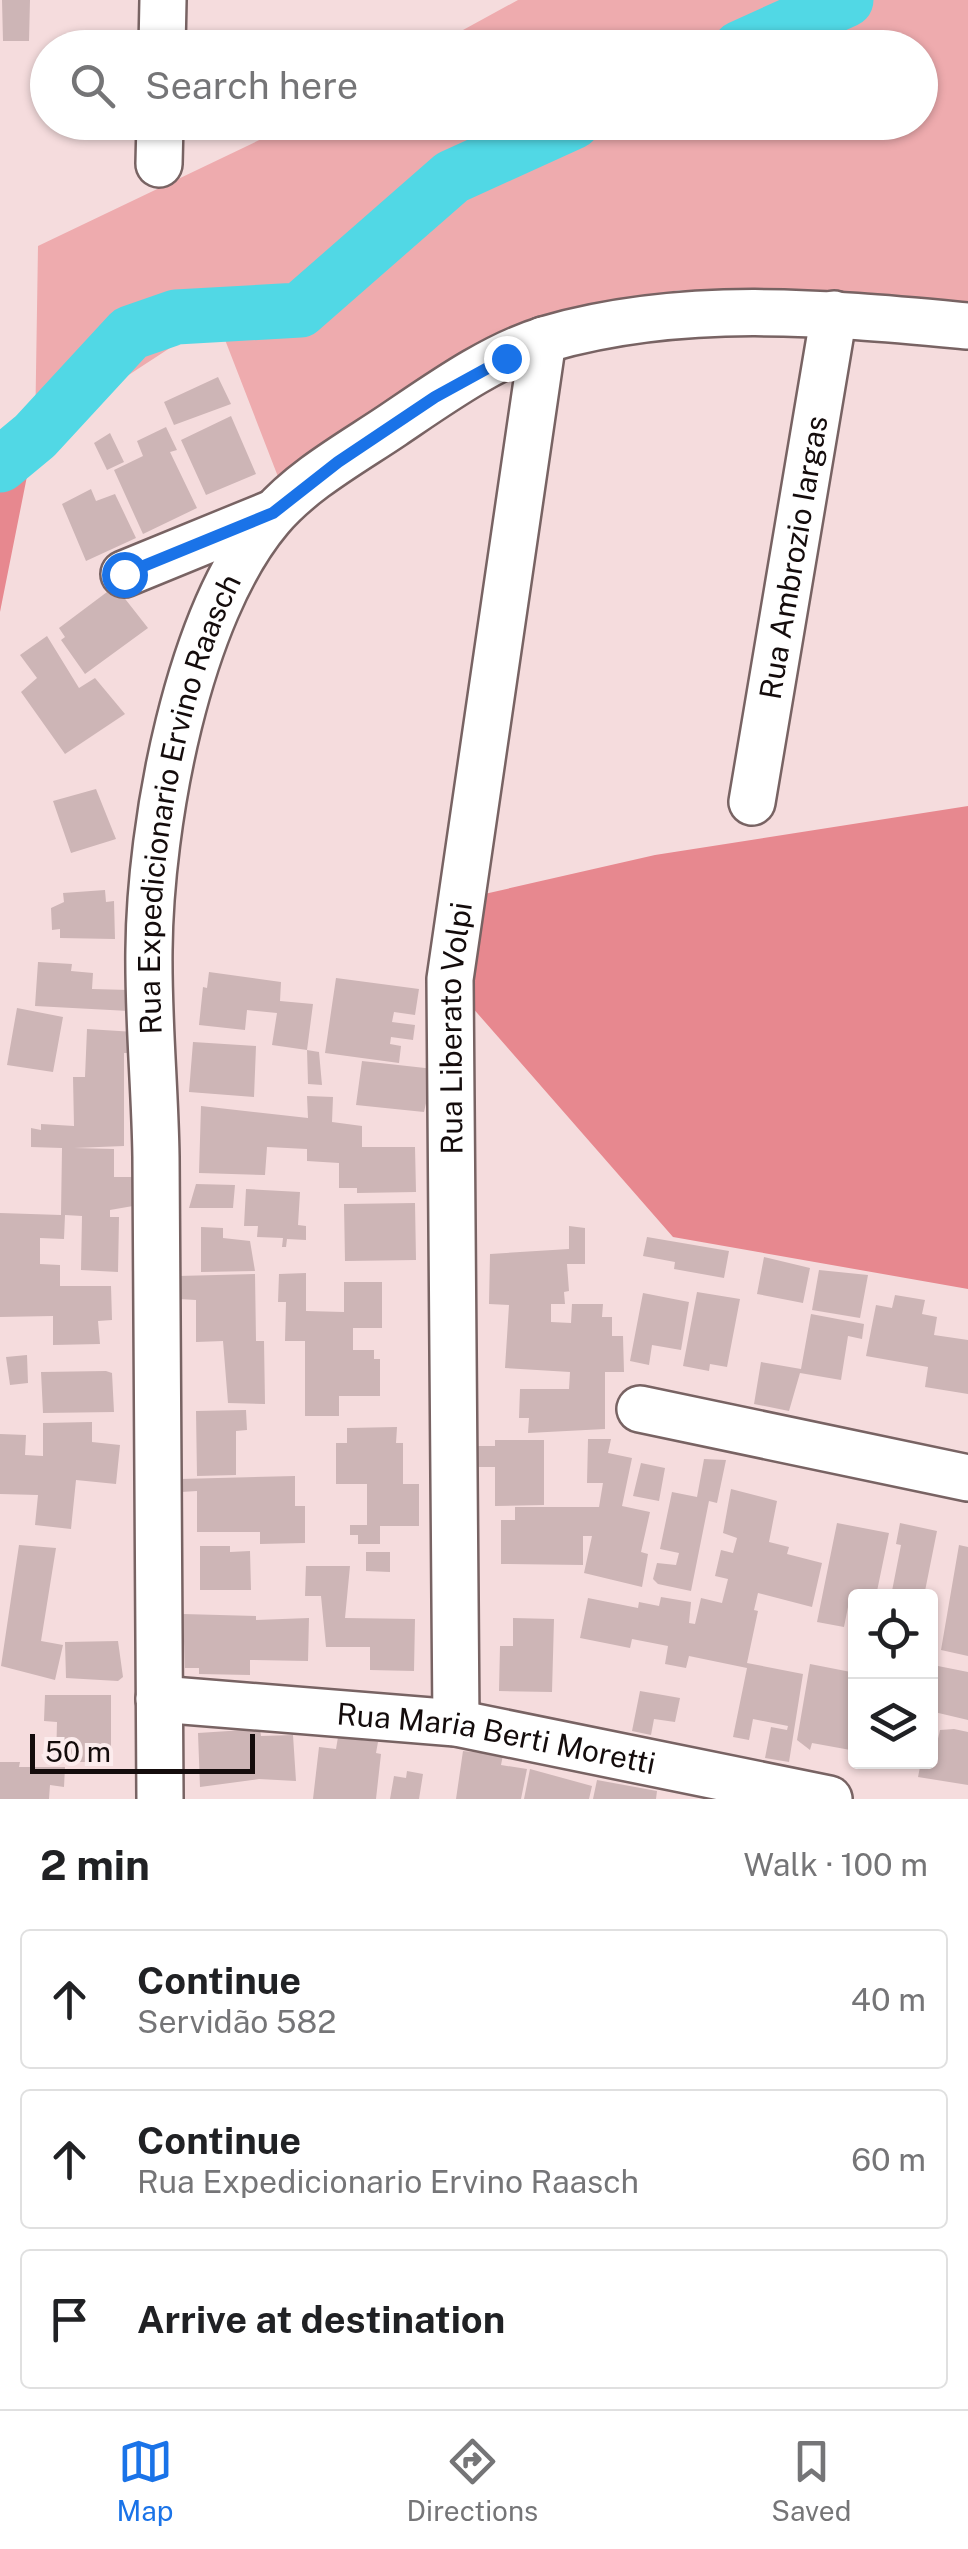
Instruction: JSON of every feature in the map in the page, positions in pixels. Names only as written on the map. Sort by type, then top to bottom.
[{"type":"street","name":"Rua Expedicionario Ervino Raasch","points":[[160,1799],[155,1102],[149,948],[163,808],[195,664],[249,546],[273,513],[338,462],[435,397],[544,340],[657,317],[723,310],[834,314],[968,326]]},
{"type":"street","name":"Rua Ambrozio Iargas","points":[[752,802],[834,314]]},
{"type":"street","name":"Rua Liberato Volpi","points":[[456,1722],[450,979],[544,340]]},
{"type":"street","points":[[124,574],[273,513]]},
{"type":"street","points":[[640,1409],[968,1478]]},
{"type":"street","name":"Rua Maria Berti Moretti","points":[[159,1699],[456,1722],[828,1799]]},
{"type":"shaded area","points":[[518,0],[968,0],[968,313],[679,290],[541,317],[282,487],[222,332],[173,346],[35,436],[38,246],[259,140],[938,140],[938,30],[463,30]]},
{"type":"shaded area","points":[[35,436],[0,612],[0,465]]},
{"type":"shaded area","points":[[968,806],[968,1289],[673,1237],[457,990],[480,895],[655,855]]},
{"type":"building","points":[[2,0],[30,0],[29,41],[3,41]]},
{"type":"building","points":[[218,377],[231,404],[174,425],[164,402]]},
{"type":"building","points":[[231,416],[256,474],[206,495],[181,440]]},
{"type":"building","points":[[166,427],[177,450],[170,452],[197,508],[143,534],[114,470],[143,456],[137,441]]},
{"type":"building","points":[[110,433],[124,462],[107,470],[94,443]]},
{"type":"building","points":[[91,489],[96,501],[115,494],[136,538],[86,561],[62,504]]},
{"type":"building","points":[[115,586],[148,628],[85,674],[61,640],[65,637],[59,628]]},
{"type":"building","points":[[47,636],[79,688],[95,678],[125,714],[65,754],[21,692],[37,678],[20,655]]},
{"type":"building","points":[[96,789],[116,839],[71,853],[53,801]]},
{"type":"building","points":[[105,890],[106,902],[114,901],[115,939],[60,938],[60,929],[52,930],[51,908],[64,902],[63,893]]},
{"type":"building","points":[[38,962],[72,964],[71,971],[93,973],[92,989],[129,990],[129,1011],[35,1006]]},
{"type":"building","points":[[209,972],[281,982],[280,1001],[313,1004],[307,1050],[272,1045],[277,1013],[247,1010],[245,1030],[199,1025],[203,987],[207,988]]},
{"type":"building","points":[[336,978],[419,989],[415,1015],[394,1012],[392,1022],[415,1025],[413,1040],[391,1037],[390,1044],[401,1046],[399,1063],[325,1053]]},
{"type":"building","points":[[17,1008],[63,1017],[53,1072],[7,1065]]},
{"type":"building","points":[[87,1029],[135,1032],[134,1053],[124,1053],[124,1146],[74,1148],[114,1149],[114,1177],[132,1177],[133,1206],[110,1210],[110,1217],[119,1217],[118,1272],[81,1270],[82,1216],[65,1215],[64,1239],[40,1238],[40,1264],[60,1265],[60,1286],[111,1286],[112,1320],[98,1321],[100,1344],[53,1345],[53,1316],[0,1317],[0,1213],[61,1215],[62,1148],[31,1147],[31,1128],[41,1130],[41,1124],[74,1126],[73,1077],[85,1077]]},
{"type":"building","points":[[193,1042],[256,1046],[254,1097],[189,1092]]},
{"type":"building","points":[[307,1050],[319,1052],[322,1085],[308,1084]]},
{"type":"building","points":[[362,1061],[434,1069],[424,1112],[356,1105]]},
{"type":"building","points":[[307,1096],[333,1097],[332,1122],[362,1126],[362,1147],[415,1147],[416,1192],[357,1193],[357,1188],[339,1188],[339,1163],[307,1161],[307,1149],[267,1147],[265,1175],[199,1173],[201,1106],[308,1118]]},
{"type":"building","points":[[196,1184],[235,1185],[233,1208],[189,1208]]},
{"type":"building","points":[[246,1189],[300,1192],[298,1225],[306,1226],[306,1240],[287,1239],[286,1247],[282,1247],[283,1238],[257,1237],[258,1226],[244,1226]]},
{"type":"building","points":[[415,1203],[416,1260],[345,1261],[344,1204]]},
{"type":"building","points":[[569,1226],[585,1228],[585,1264],[567,1264],[569,1291],[564,1292],[565,1304],[551,1304],[551,1322],[571,1323],[572,1304],[603,1304],[602,1317],[612,1317],[612,1336],[623,1336],[624,1372],[605,1372],[605,1429],[528,1433],[529,1418],[519,1418],[520,1389],[569,1389],[570,1372],[505,1368],[509,1305],[489,1304],[490,1254],[569,1249]]},
{"type":"building","points":[[201,1227],[223,1228],[223,1238],[250,1241],[255,1271],[201,1272]]},
{"type":"building","points":[[647,1237],[729,1251],[724,1278],[674,1269],[675,1262],[643,1256]]},
{"type":"building","points":[[764,1257],[810,1268],[803,1303],[757,1294]]},
{"type":"building","points":[[819,1270],[868,1275],[860,1318],[812,1310]]},
{"type":"building","points":[[306,1273],[306,1311],[344,1312],[344,1282],[382,1282],[382,1328],[353,1328],[353,1350],[374,1350],[374,1359],[380,1359],[380,1396],[339,1396],[339,1416],[305,1416],[305,1341],[285,1341],[286,1302],[278,1302],[279,1274]]},
{"type":"building","points":[[255,1274],[256,1341],[264,1341],[265,1404],[228,1403],[223,1341],[196,1342],[196,1300],[179,1299],[178,1276]]},
{"type":"building","points":[[697,1292],[740,1299],[727,1367],[710,1364],[709,1371],[683,1366]]},
{"type":"building","points":[[643,1293],[689,1302],[681,1350],[652,1345],[649,1365],[630,1361]]},
{"type":"building","points":[[895,1295],[925,1300],[922,1314],[937,1317],[934,1335],[968,1340],[968,1394],[925,1387],[928,1367],[866,1356],[876,1305],[892,1308]]},
{"type":"building","points":[[811,1314],[864,1324],[862,1339],[848,1336],[841,1380],[800,1373],[789,1411],[754,1404],[761,1362],[801,1369]]},
{"type":"building","points":[[27,1355],[28,1383],[10,1385],[6,1357]]},
{"type":"building","points":[[41,1372],[112,1373],[114,1412],[43,1413]]},
{"type":"building","points":[[246,1410],[247,1430],[236,1431],[236,1475],[197,1476],[196,1411]]},
{"type":"building","points":[[92,1422],[92,1442],[120,1445],[116,1484],[76,1480],[71,1529],[35,1525],[38,1495],[0,1494],[0,1434],[26,1435],[25,1455],[43,1456],[43,1423]]},
{"type":"building","points":[[397,1427],[396,1443],[403,1443],[403,1484],[419,1484],[419,1526],[380,1526],[380,1544],[358,1544],[358,1535],[350,1535],[350,1525],[367,1525],[367,1484],[336,1484],[336,1443],[347,1443],[347,1428]]},
{"type":"building","points":[[588,1439],[611,1439],[608,1453],[632,1458],[622,1506],[650,1512],[641,1552],[648,1554],[642,1587],[584,1573],[592,1536],[583,1536],[583,1565],[501,1564],[501,1520],[515,1520],[515,1507],[599,1507],[603,1483],[587,1483]]},
{"type":"building","points":[[495,1440],[544,1440],[544,1505],[495,1506],[495,1467],[476,1467],[476,1446],[495,1446]]},
{"type":"building","points":[[704,1459],[726,1460],[717,1503],[709,1501],[691,1591],[658,1584],[653,1579],[657,1563],[676,1565],[679,1553],[660,1549],[672,1492],[697,1497]]},
{"type":"building","points":[[641,1463],[665,1468],[659,1501],[633,1496]]},
{"type":"building","points":[[295,1476],[295,1506],[305,1506],[305,1543],[260,1544],[260,1532],[197,1532],[197,1491],[181,1492],[180,1479]]},
{"type":"building","points":[[731,1489],[777,1501],[769,1542],[789,1547],[787,1554],[822,1563],[812,1607],[758,1593],[754,1610],[758,1611],[747,1663],[803,1674],[789,1762],[765,1758],[771,1727],[787,1730],[788,1726],[753,1719],[749,1740],[733,1737],[747,1668],[689,1656],[686,1668],[665,1664],[668,1646],[632,1639],[630,1648],[580,1638],[588,1598],[638,1608],[639,1602],[659,1606],[661,1597],[691,1602],[689,1623],[695,1624],[701,1598],[722,1603],[728,1579],[715,1576],[721,1550],[733,1553],[737,1538],[723,1533]]},
{"type":"building","points":[[837,1523],[889,1533],[877,1589],[848,1589],[844,1627],[817,1622]]},
{"type":"building","points":[[900,1523],[937,1531],[925,1589],[892,1589],[901,1545],[896,1544]]},
{"type":"building","points":[[19,1545],[56,1548],[41,1641],[63,1645],[55,1680],[1,1666]]},
{"type":"building","points":[[959,1545],[968,1547],[968,1656],[941,1650]]},
{"type":"building","points":[[200,1546],[250,1551],[251,1590],[200,1590]]},
{"type":"building","points":[[366,1552],[390,1552],[390,1572],[366,1571]]},
{"type":"building","points":[[306,1566],[350,1566],[345,1618],[415,1619],[414,1671],[370,1670],[370,1647],[326,1647],[321,1596],[305,1596]]},
{"type":"building","points":[[183,1614],[256,1616],[256,1620],[309,1618],[308,1661],[250,1660],[250,1675],[199,1674],[199,1668],[185,1668]]},
{"type":"building","points":[[513,1618],[554,1619],[552,1692],[499,1691],[500,1646],[513,1646]]},
{"type":"building","points":[[118,1641],[123,1677],[118,1681],[66,1678],[65,1642]]},
{"type":"building","points":[[810,1664],[848,1671],[848,1750],[812,1743],[810,1750],[797,1740]]},
{"type":"building","points":[[938,1666],[968,1672],[968,1720],[938,1713]]},
{"type":"building","points":[[640,1691],[680,1698],[675,1722],[654,1719],[651,1735],[632,1731]]},
{"type":"building","points":[[45,1695],[111,1695],[111,1762],[56,1762],[57,1722],[44,1721]]},
{"type":"building","points":[[260,1729],[261,1736],[293,1735],[296,1781],[259,1779],[200,1787],[198,1733]]},
{"type":"building","points":[[940,1730],[968,1732],[968,1785],[918,1777],[920,1769],[938,1769]]},
{"type":"building","points":[[338,1737],[378,1742],[376,1753],[381,1754],[376,1799],[313,1799],[319,1747],[336,1749]]},
{"type":"building","points":[[463,1751],[503,1755],[501,1765],[527,1769],[521,1799],[456,1799]]},
{"type":"building","points":[[0,1762],[20,1762],[19,1767],[65,1767],[64,1787],[50,1785],[49,1799],[0,1799]]},
{"type":"building","points":[[530,1769],[592,1786],[589,1799],[524,1799]]},
{"type":"building","points":[[407,1771],[423,1774],[419,1799],[390,1799],[394,1776],[406,1778]]},
{"type":"building","points":[[597,1780],[657,1791],[656,1799],[593,1799]]},
{"type":"waterway","points":[[780,30],[846,0]]},
{"type":"waterway","points":[[0,465],[35,436],[130,333],[176,317],[300,310],[452,177],[533,140]]},
{"type":"route","points":[[124,574],[273,513],[338,462],[435,397],[506,358]]}]
